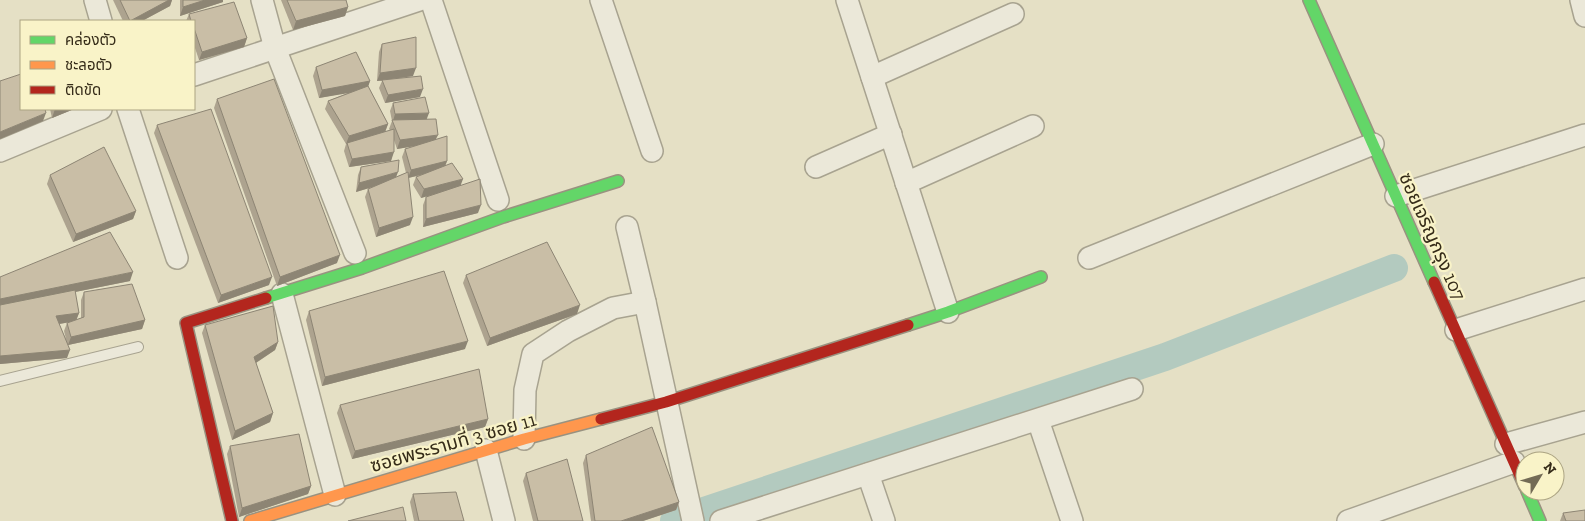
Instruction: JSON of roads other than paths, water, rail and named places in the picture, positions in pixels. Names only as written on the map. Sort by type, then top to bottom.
[{"type":"street","points":[[95,0],[102,20]]},
{"type":"street","points":[[262,0],[275,48],[355,253]]},
{"type":"street","points":[[195,76],[420,0]]},
{"type":"street","points":[[430,0],[498,200]]},
{"type":"street","points":[[601,0],[652,151]]},
{"type":"street","points":[[847,0],[948,312]]},
{"type":"street","name":"ซอยเจริญกรุง 107","points":[[1309,0],[1515,464]]},
{"type":"street","points":[[1581,0],[1585,16]]},
{"type":"street","points":[[872,77],[1013,14]]},
{"type":"street","points":[[0,152],[99,110]]},
{"type":"street","points":[[128,110],[177,258]]},
{"type":"street","points":[[906,183],[1033,126]]},
{"type":"street","points":[[816,167],[891,134]]},
{"type":"street","points":[[1396,196],[1585,135]]},
{"type":"street","points":[[1089,258],[1373,144]]},
{"type":"street","points":[[232,521],[186,323],[362,268],[503,217],[618,181]]},
{"type":"street","points":[[627,227],[693,521]]},
{"type":"street","name":"ซอยพระรามที่ 3 ซอย 11","points":[[250,521],[524,439],[666,402],[948,312],[1041,277]]},
{"type":"street","points":[[1456,330],[1585,288]]},
{"type":"street","points":[[282,294],[335,495]]},
{"type":"street","points":[[524,439],[525,390],[533,354],[568,330],[613,308],[645,302]]},
{"type":"street","points":[[721,521],[1132,389]]},
{"type":"street","points":[[1038,420],[1072,521]]},
{"type":"street","points":[[1348,521],[1585,422]]},
{"type":"street","points":[[486,450],[504,521]]},
{"type":"street","points":[[868,474],[884,521]]},
{"type":"street","points":[[1531,501],[1540,521]]},
{"type":"lane","points":[[0,381],[138,347]]},
{"type":"waterway","points":[[674,521],[1165,357],[1394,268]]}]
